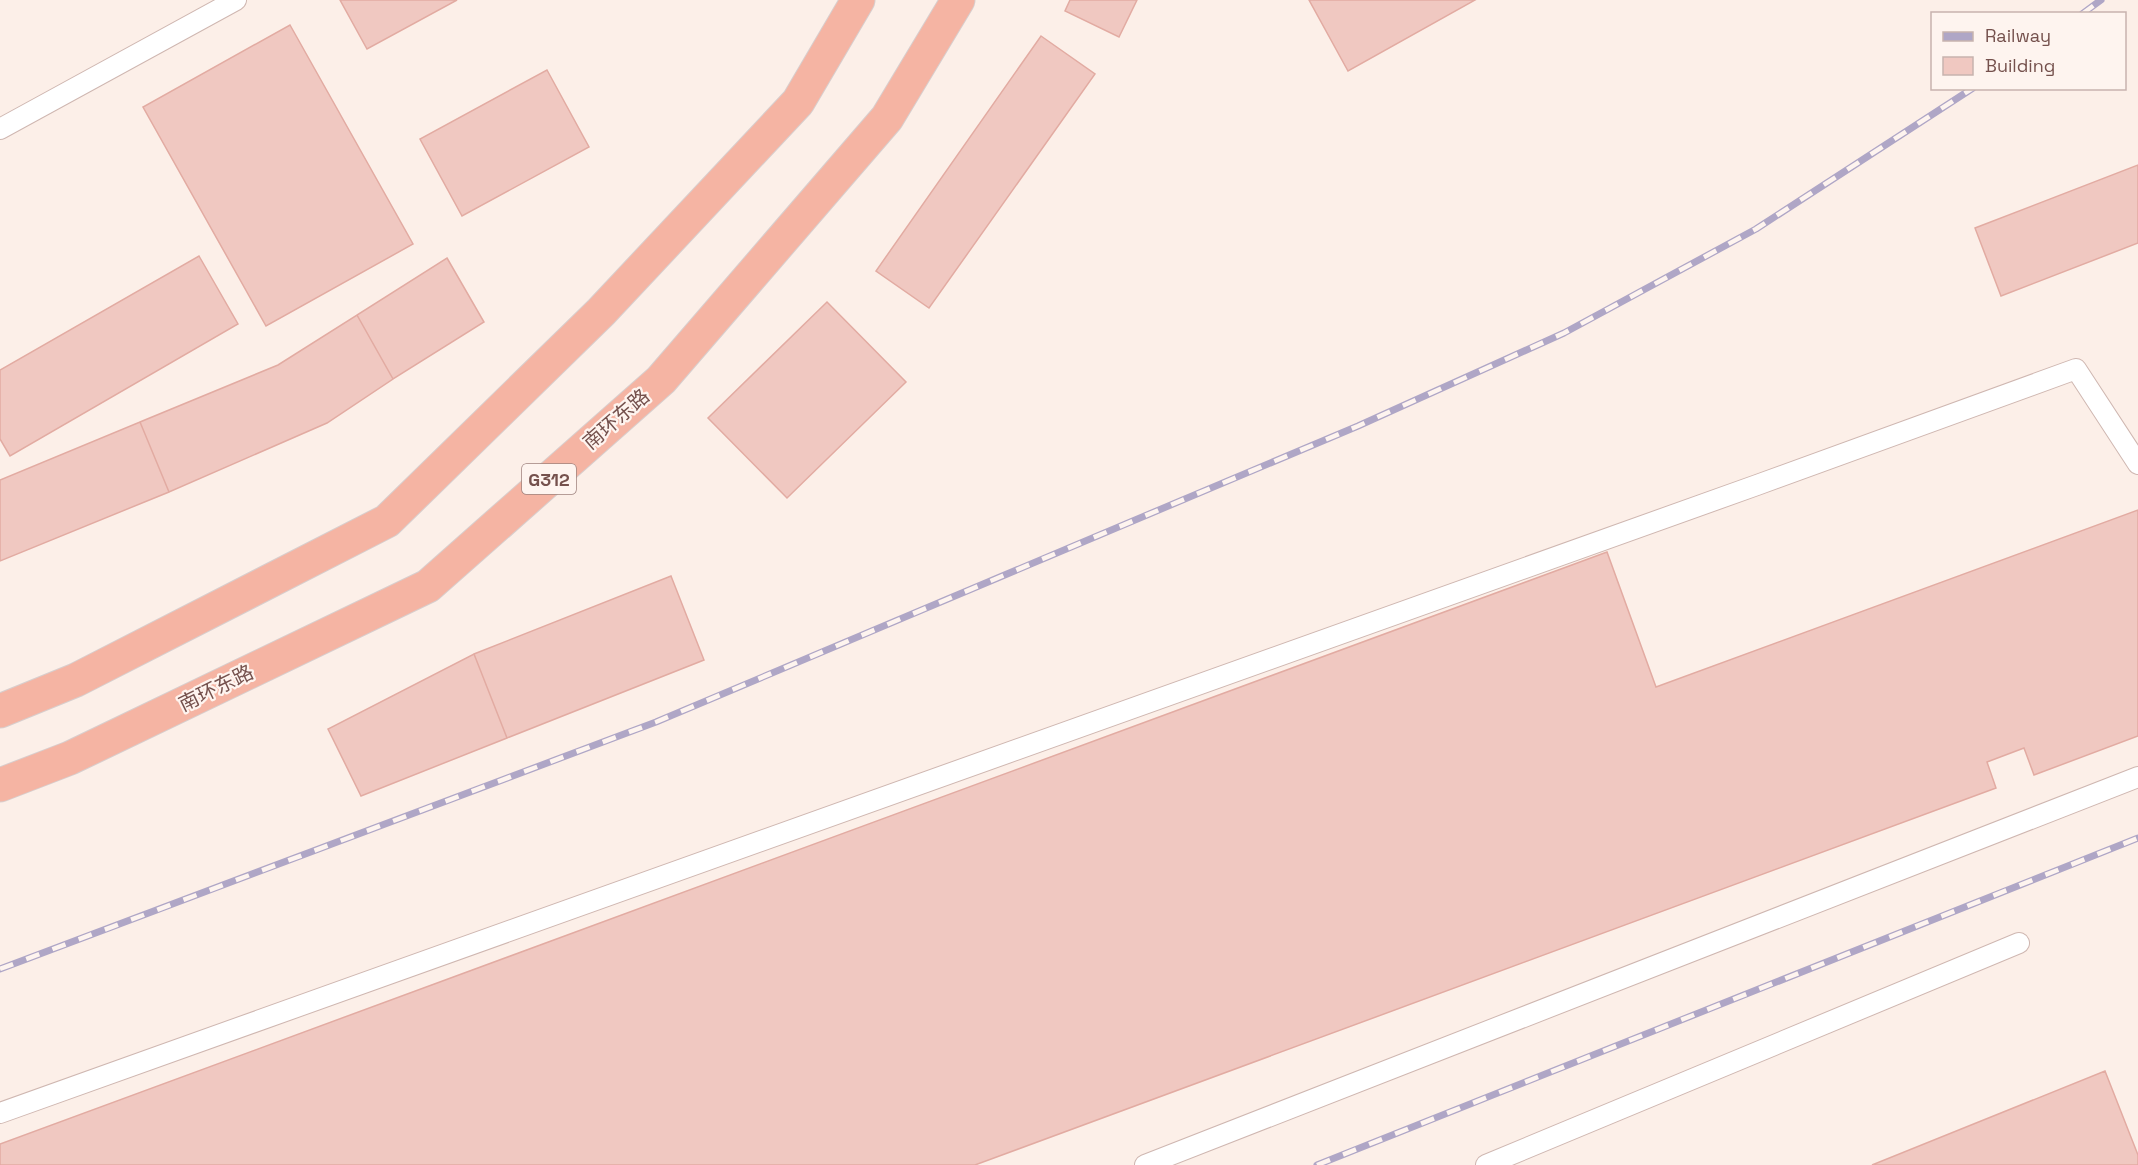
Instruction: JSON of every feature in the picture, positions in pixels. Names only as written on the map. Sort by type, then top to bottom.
[{"type":"highway","points":[[0,711],[76,680],[387,521],[602,312],[798,102],[858,0]]},
{"type":"highway","name":"南环东路","points":[[0,786],[70,758],[428,586],[661,380],[887,118],[958,0]]},
{"type":"lane","points":[[0,129],[236,0]]},
{"type":"lane","points":[[0,1113],[2076,369],[2138,464]]},
{"type":"lane","points":[[1145,1165],[2138,777]]},
{"type":"lane","points":[[1486,1165],[2019,943]]},
{"type":"building","points":[[340,0],[457,0],[367,49]]},
{"type":"building","points":[[1070,0],[1137,0],[1119,37],[1065,11]]},
{"type":"building","points":[[1309,0],[1475,0],[1348,71]]},
{"type":"building","points":[[290,25],[413,244],[266,326],[143,107]]},
{"type":"building","points":[[1041,36],[1095,74],[929,308],[876,271]]},
{"type":"building","points":[[547,70],[589,147],[462,216],[420,139]]},
{"type":"building","points":[[2138,165],[2138,243],[2001,296],[1975,228]]},
{"type":"building","points":[[199,256],[238,324],[10,456],[0,439],[0,370]]},
{"type":"building","points":[[447,258],[484,322],[393,379],[357,315]]},
{"type":"building","points":[[827,302],[906,382],[787,498],[708,418]]},
{"type":"building","points":[[357,315],[393,379],[327,423],[169,492],[140,422],[278,365]]},
{"type":"building","points":[[140,422],[169,492],[0,561],[0,480]]},
{"type":"building","points":[[2138,510],[2138,736],[2034,775],[2024,748],[1987,762],[1996,788],[975,1165],[0,1165],[0,1144],[1607,552],[1656,687]]},
{"type":"building","points":[[671,576],[704,660],[507,738],[474,654]]},
{"type":"building","points":[[474,654],[507,738],[361,796],[328,729]]},
{"type":"building","points":[[2105,1071],[2138,1155],[2138,1165],[1872,1165]]},
{"type":"railway","points":[[2085,12],[2101,0]]},
{"type":"railway","points":[[0,969],[656,722],[1358,426],[1564,333],[1756,229],[1970,90]]},
{"type":"railway","points":[[1317,1165],[2138,838]]}]
